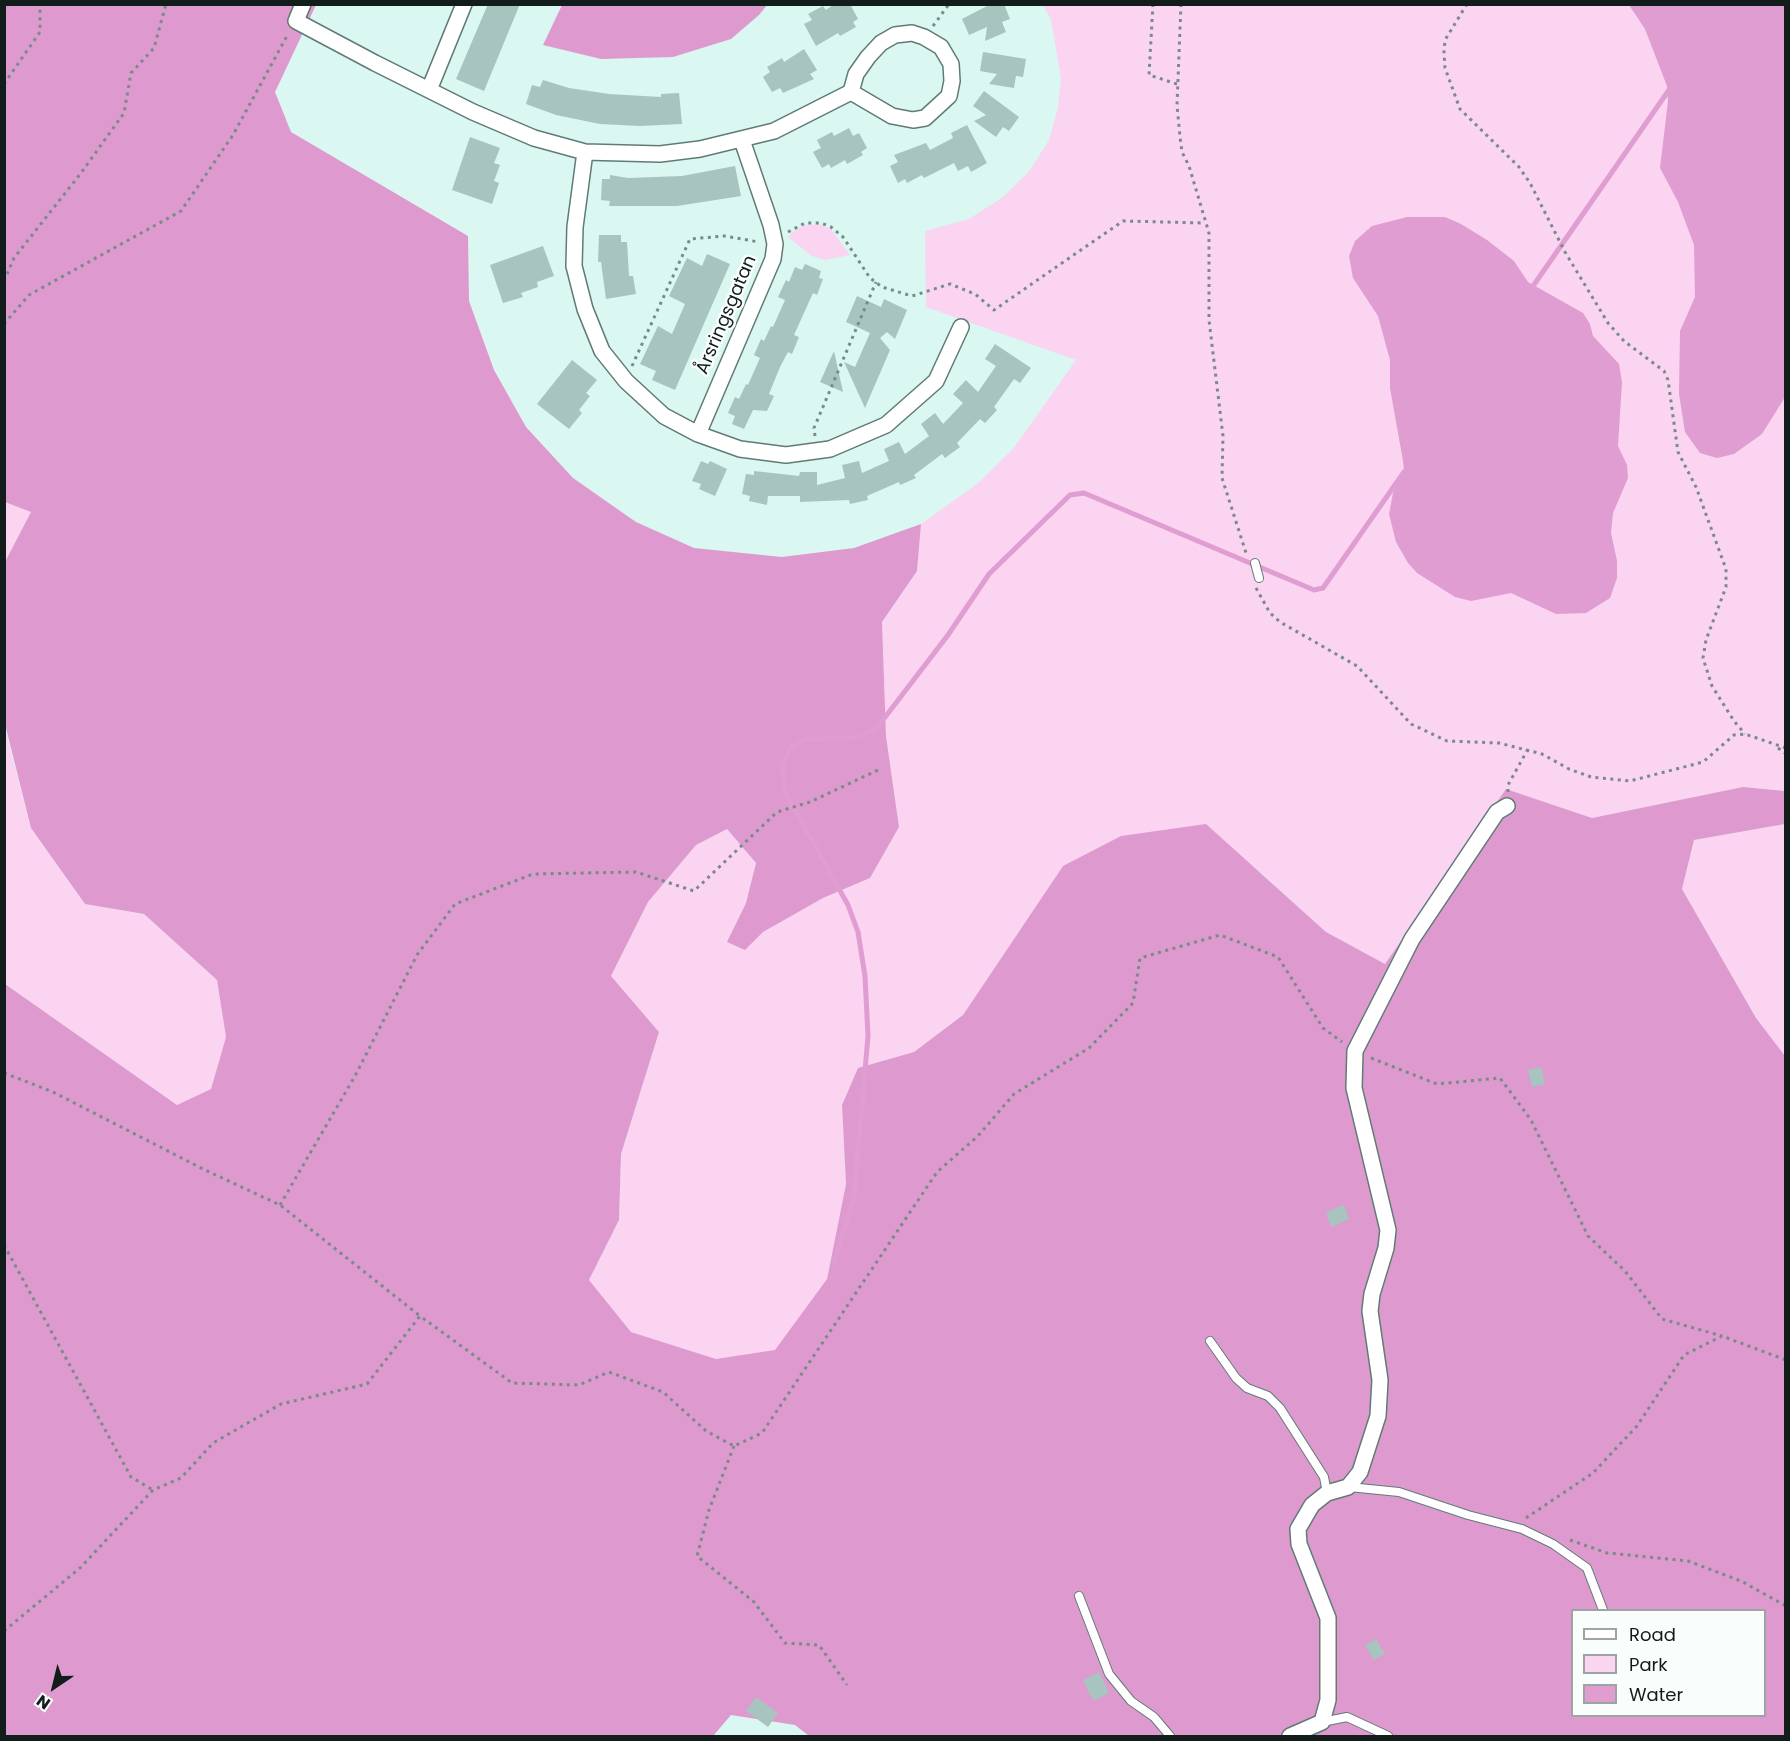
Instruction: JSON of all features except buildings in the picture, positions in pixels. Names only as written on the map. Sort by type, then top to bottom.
[{"type":"street","points":[[303,4],[296,21],[429,90],[534,138],[585,152],[660,154],[742,140],[774,131],[851,92],[856,74],[881,43],[895,35],[912,33],[924,37],[941,47],[951,64],[952,81],[949,96],[925,118],[913,120],[892,116],[851,92]]},
{"type":"street","points":[[429,90],[464,4]]},
{"type":"street","name":"Årsringsgatan","points":[[698,434],[773,259],[775,244],[742,140]]},
{"type":"street","points":[[585,152],[575,227],[574,266],[585,309],[602,351],[626,381],[664,416],[698,434],[740,449],[786,455],[830,448],[886,425],[936,381],[961,327]]},
{"type":"street","points":[[1290,1737],[1322,1722],[1328,1700],[1328,1618],[1299,1544],[1298,1529],[1312,1505],[1327,1493],[1348,1487],[1360,1472],[1378,1416],[1380,1380],[1370,1311],[1388,1230],[1354,1088],[1355,1051],[1412,939],[1497,813],[1507,806]]},
{"type":"lane","points":[[1252,562],[1256,580]]},
{"type":"lane","points":[[1210,1341],[1236,1378],[1247,1388],[1268,1396],[1280,1408],[1324,1477],[1327,1493]]},
{"type":"lane","points":[[1348,1487],[1399,1492],[1533,1534],[1553,1544],[1587,1569],[1602,1609]]},
{"type":"lane","points":[[1078,1596],[1109,1674],[1131,1701],[1154,1717],[1170,1737]]},
{"type":"lane","points":[[1322,1722],[1347,1717],[1388,1737]]},
{"type":"path","points":[[4,84],[40,32],[40,4]]},
{"type":"path","points":[[4,281],[14,258],[124,113],[131,73],[154,48],[166,4]]},
{"type":"path","points":[[924,37],[949,4]]},
{"type":"path","points":[[1153,4],[1149,75],[1177,84]]},
{"type":"path","points":[[1181,4],[1177,84],[1182,153],[1189,166],[1206,223],[1210,253],[1209,320],[1222,436],[1222,478],[1252,562]]},
{"type":"path","points":[[1467,4],[1445,39],[1444,46],[1445,68],[1460,109],[1519,167],[1530,183],[1565,252],[1608,323],[1624,341],[1664,371],[1668,380],[1678,452],[1704,507],[1726,569],[1726,587],[1706,639],[1703,658],[1712,686],[1745,734]]},
{"type":"path","points":[[4,324],[29,295],[181,211],[233,135],[296,21]]},
{"type":"path","points":[[626,381],[690,239],[724,236],[775,244],[791,229],[805,223],[821,223],[831,227],[843,237],[870,278],[876,282],[912,296],[950,284],[975,294],[989,309],[997,309],[1123,220],[1206,223]]},
{"type":"path","points":[[818,450],[814,428],[876,282]]},
{"type":"path","points":[[1256,580],[1270,614],[1290,629],[1358,666],[1411,724],[1447,741],[1487,741],[1528,749],[1591,777],[1630,781],[1703,762],[1734,735],[1745,734],[1785,748]]},
{"type":"path","points":[[1777,747],[1785,754]]},
{"type":"path","points":[[1507,806],[1508,785],[1528,749]]},
{"type":"path","points":[[280,1205],[355,1076],[417,956],[455,904],[533,874],[636,872],[694,891],[777,812],[804,804],[878,770]]},
{"type":"path","points":[[847,1684],[819,1645],[785,1643],[754,1602],[697,1556],[709,1510],[734,1446],[762,1433],[937,1172],[978,1136],[1014,1094],[1089,1048],[1133,1003],[1140,958],[1220,935],[1278,957],[1323,1028],[1355,1051],[1437,1084],[1500,1078],[1531,1120],[1588,1236],[1625,1270],[1662,1319],[1722,1336],[1785,1360]]},
{"type":"path","points":[[4,1073],[53,1092],[280,1205],[420,1316],[512,1383],[579,1385],[609,1372],[663,1392],[706,1431],[734,1446]]},
{"type":"path","points":[[4,1245],[132,1477],[153,1490]]},
{"type":"path","points":[[4,1631],[80,1568],[153,1490],[181,1478],[213,1443],[281,1404],[367,1384],[420,1316]]},
{"type":"path","points":[[1531,1526],[1520,1521],[1593,1473],[1637,1426],[1684,1355],[1722,1336]]},
{"type":"path","points":[[1563,1537],[1607,1553],[1688,1561],[1741,1581],[1785,1606]]},
{"type":"green space","points":[[1043,5],[1785,5],[1785,791],[1743,787],[1592,818],[1506,789],[1385,964],[1326,932],[1260,872],[1063,866],[963,1015],[914,1052],[858,1068],[842,1105],[846,1184],[827,1279],[775,1351],[716,1359],[631,1332],[589,1280],[619,1220],[621,1154],[659,1032],[611,976],[648,902],[696,845],[727,829],[756,863],[746,903],[728,942],[763,932],[823,898],[870,878],[899,827],[886,736],[882,622],[917,571],[921,524],[977,484],[1013,449],[1076,360],[926,307],[925,231],[969,219],[1003,197],[1030,170],[1049,140],[1058,108],[1061,78],[1051,20]]},
{"type":"green space","points":[[818,224],[831,229],[850,255],[825,260],[812,256],[788,237],[795,230],[806,225]]},
{"type":"green space","points":[[4,502],[31,512],[5,564]]},
{"type":"green space","points":[[4,724],[31,828],[85,904],[144,914],[217,980],[226,1037],[211,1089],[177,1105],[5,984]]},
{"type":"green space","points":[[1785,824],[1785,1056],[1756,1018],[1682,889],[1694,840]]},
{"type":"shaded area","points":[[5,4],[316,5],[275,92],[291,132],[468,236],[469,301],[494,370],[526,427],[573,478],[636,522],[694,548],[782,557],[854,548],[921,524],[917,571],[882,622],[886,736],[899,827],[870,878],[823,898],[763,932],[745,950],[727,942],[746,903],[756,863],[727,829],[696,845],[648,902],[611,976],[659,1032],[621,1154],[619,1220],[589,1280],[631,1332],[716,1359],[775,1350],[827,1279],[846,1184],[842,1105],[858,1068],[914,1052],[963,1015],[1063,866],[1121,836],[1206,824],[1326,932],[1385,964],[1506,789],[1592,818],[1743,787],[1785,791],[1785,824],[1694,840],[1682,889],[1756,1018],[1785,1056],[1785,1736],[809,1736],[795,1725],[731,1715],[713,1736],[5,1736],[5,984],[177,1105],[211,1089],[226,1037],[217,980],[144,914],[85,904],[31,828],[5,724],[4,564],[31,512],[5,502]]},
{"type":"shaded area","points":[[562,4],[767,5],[731,39],[673,57],[601,59],[543,45]]},
{"type":"water","points":[[1629,5],[1785,5],[1785,397],[1762,434],[1734,454],[1717,458],[1700,453],[1685,432],[1679,394],[1680,331],[1695,297],[1694,245],[1678,202],[1660,168],[1668,101],[1667,86],[1645,29]]},
{"type":"water","points":[[1407,217],[1445,217],[1487,240],[1514,261],[1528,282],[1583,313],[1590,324],[1593,336],[1619,364],[1622,382],[1618,446],[1627,465],[1628,478],[1613,513],[1611,533],[1617,561],[1617,578],[1610,598],[1586,613],[1556,614],[1511,593],[1471,601],[1455,597],[1417,573],[1408,563],[1396,542],[1389,514],[1393,493],[1404,470],[1390,388],[1390,360],[1378,316],[1353,278],[1349,256],[1355,241],[1372,226]]},
{"type":"waterway","points":[[1531,289],[1671,87]]},
{"type":"waterway","points":[[834,1263],[854,1197],[868,1036],[865,976],[858,932],[848,905],[785,792],[782,765],[791,747],[805,739],[855,738],[876,729],[948,635],[989,574],[1070,495],[1084,493],[1314,590],[1323,588],[1404,472]]}]
